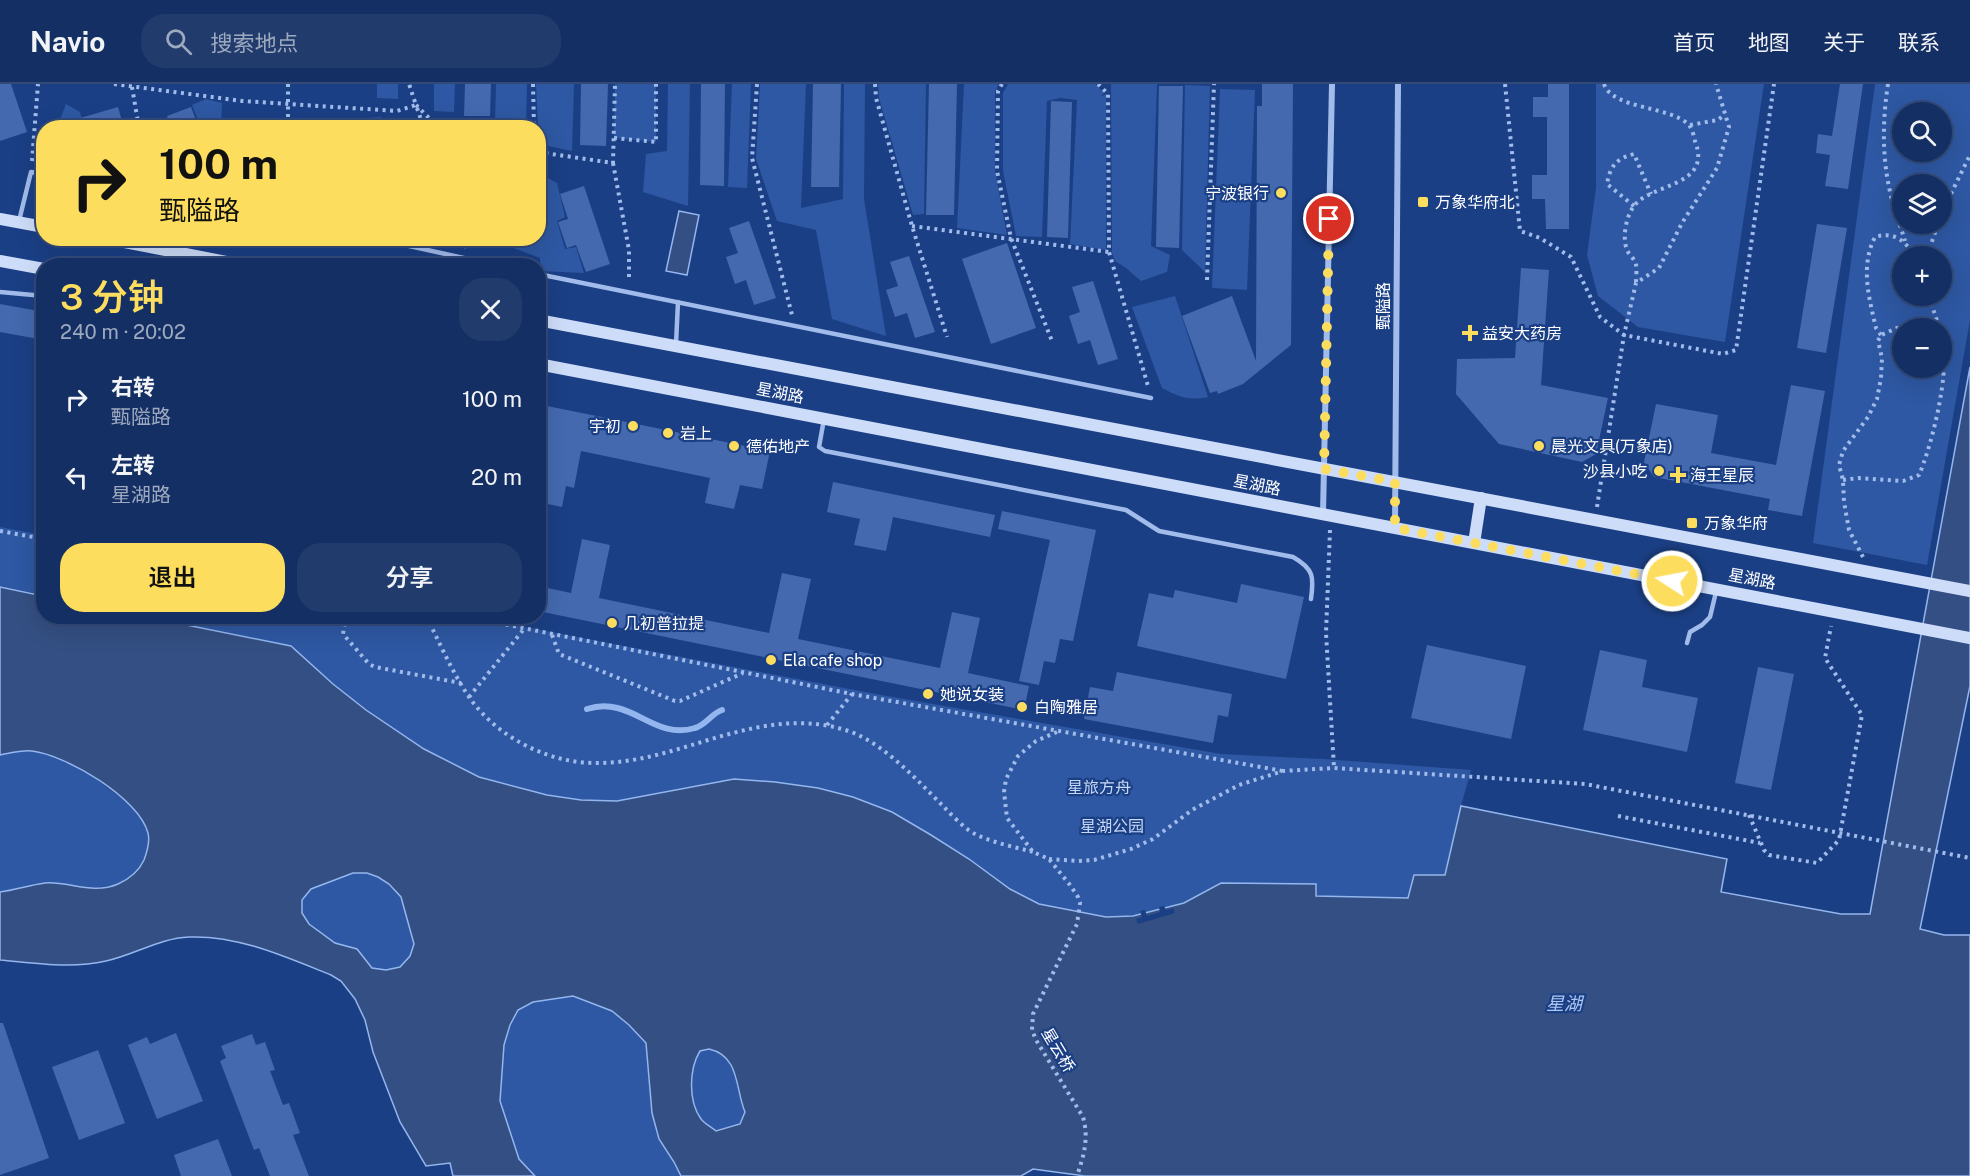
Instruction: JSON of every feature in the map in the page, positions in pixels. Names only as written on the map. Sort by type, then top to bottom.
[{"type":"street","points":[[1323,514],[1332,84]]},
{"type":"street","name":"甄隘路","points":[[1395,528],[1398,84]]},
{"type":"street","points":[[0,219],[36,225]]},
{"type":"street","points":[[145,246],[207,258]]},
{"type":"street","points":[[0,261],[36,268]]},
{"type":"street","name":"星湖路","points":[[546,322],[1970,591]]},
{"type":"street","name":"星湖路","points":[[546,366],[1970,638]]},
{"type":"street","points":[[1474,543],[1481,498]]},
{"type":"lane","points":[[19,222],[31,172],[36,173]]},
{"type":"lane","points":[[409,246],[464,258]]},
{"type":"lane","points":[[546,276],[1151,398]]},
{"type":"lane","points":[[0,292],[36,295]]},
{"type":"lane","points":[[676,346],[678,302]]},
{"type":"lane","points":[[824,418],[819,447],[825,451],[1126,510],[1160,531],[1293,557],[1309,568],[1313,582],[1311,599]]},
{"type":"lane","points":[[1687,643],[1690,632],[1710,617],[1716,589]]},
{"type":"path","points":[[31,172],[38,84]]},
{"type":"path","points":[[114,84],[226,99],[288,104],[397,111],[416,105]]},
{"type":"path","points":[[151,89],[156,84]]},
{"type":"path","points":[[288,84],[288,120]]},
{"type":"path","points":[[409,84],[421,120]]},
{"type":"path","points":[[533,84],[534,120]]},
{"type":"path","points":[[615,84],[613,163],[629,250],[630,293]]},
{"type":"path","points":[[614,138],[656,142],[656,84]]},
{"type":"path","points":[[757,84],[752,158],[794,324]]},
{"type":"path","points":[[875,84],[876,98],[912,226],[947,337]]},
{"type":"path","points":[[1002,84],[998,91],[997,171],[1011,238],[1052,341]]},
{"type":"path","points":[[1098,84],[1108,94],[1109,252],[1151,398]]},
{"type":"path","points":[[1207,280],[1214,84]]},
{"type":"path","points":[[1505,84],[1520,231],[1540,238],[1571,257],[1600,318],[1624,335],[1723,354],[1736,350],[1774,84]]},
{"type":"path","points":[[1604,84],[1606,89],[1629,105],[1666,112],[1690,125],[1718,120],[1725,114]]},
{"type":"path","points":[[1636,283],[1659,268],[1682,223],[1717,168],[1729,127],[1716,84]]},
{"type":"path","points":[[1888,84],[1884,106],[1883,147],[1892,202],[1908,246]]},
{"type":"path","points":[[132,87],[138,120]]},
{"type":"path","points":[[416,105],[431,120]]},
{"type":"path","points":[[1595,519],[1624,335],[1636,283],[1636,263],[1627,250],[1624,230],[1634,206],[1651,194],[1685,179],[1696,166],[1699,149],[1690,125]]},
{"type":"path","points":[[546,153],[613,163]]},
{"type":"path","points":[[1634,206],[1607,184],[1609,172],[1622,157],[1634,154],[1651,194]]},
{"type":"path","points":[[1952,192],[1970,155]]},
{"type":"path","points":[[912,226],[1109,252]]},
{"type":"path","points":[[1881,334],[1876,328],[1866,277],[1870,247],[1875,237],[1882,235],[1905,241]]},
{"type":"path","points":[[1863,558],[1849,530],[1844,502],[1844,480],[1839,465],[1843,451],[1868,417],[1877,399],[1882,358],[1878,341],[1881,334],[1892,330]]},
{"type":"path","points":[[1844,480],[1858,478],[1903,481],[1919,475],[1926,458],[1942,378]]},
{"type":"path","points":[[1330,530],[1326,633],[1334,768]]},
{"type":"path","points":[[0,531],[36,538]]},
{"type":"path","points":[[345,624],[343,634],[369,664],[461,683]]},
{"type":"path","points":[[430,624],[469,697],[487,719],[511,738],[540,754],[596,764],[626,762],[661,755],[730,734],[777,723],[826,725],[845,729],[885,752],[975,834],[1049,859],[1094,860],[1131,849],[1153,839],[1192,810],[1239,785],[1284,771]]},
{"type":"path","points":[[498,624],[852,694],[1284,771],[1334,768],[1585,784],[1970,858]]},
{"type":"path","points":[[1749,815],[1764,850],[1769,855],[1818,863],[1839,840],[1862,715],[1825,658],[1831,626]]},
{"type":"path","points":[[469,697],[524,629]]},
{"type":"path","points":[[552,635],[559,654],[675,701],[680,701],[744,673]]},
{"type":"path","points":[[826,725],[852,694]]},
{"type":"path","points":[[1033,852],[1007,818],[1004,792],[1006,779],[1018,756],[1027,747],[1060,730]]},
{"type":"path","points":[[1618,816],[1761,843]]},
{"type":"path","name":"星云桥","points":[[1049,859],[1078,897],[1079,913],[1077,924],[1037,1004],[1031,1022],[1036,1040],[1083,1117],[1086,1147],[1077,1176]]},
{"type":"green space","points":[[377,84],[398,84],[398,99],[377,98]]},
{"type":"green space","points":[[434,84],[455,84],[454,112],[434,111]]},
{"type":"green space","points":[[496,84],[527,84],[526,120],[495,120]]},
{"type":"green space","points":[[536,84],[574,84],[572,151],[546,145],[546,120],[538,120]]},
{"type":"green space","points":[[615,84],[656,84],[656,142],[614,138]]},
{"type":"green space","points":[[668,84],[690,84],[688,206],[643,192],[646,154],[667,151]]},
{"type":"green space","points":[[732,84],[751,84],[747,188],[728,187]]},
{"type":"green space","points":[[760,84],[806,84],[801,208],[843,199],[844,84],[865,84],[864,199],[886,336],[832,319],[816,230],[777,221],[756,159]]},
{"type":"green space","points":[[878,84],[926,84],[924,214],[913,215],[879,98]]},
{"type":"green space","points":[[964,84],[999,84],[995,91],[995,171],[1007,235],[957,228]]},
{"type":"green space","points":[[1008,84],[1095,84],[1104,93],[1100,97],[1106,94],[1106,250],[1070,244],[1077,100],[1060,98],[1047,101],[1042,237],[1016,236],[1003,171],[1003,93]]},
{"type":"green space","points":[[1111,84],[1157,84],[1151,246],[1170,255],[1167,272],[1141,281],[1115,261],[1112,253]]},
{"type":"green space","points":[[1596,84],[1764,84],[1725,342],[1638,327],[1598,296],[1587,255],[1596,188]]},
{"type":"green space","points":[[1875,84],[1970,84],[1970,320],[1927,565],[1813,543]]},
{"type":"green space","points":[[1185,85],[1210,86],[1205,272],[1182,250]]},
{"type":"green space","points":[[1220,89],[1255,90],[1247,290],[1212,288]]},
{"type":"green space","points":[[206,99],[222,103],[221,120],[198,120],[192,105]]},
{"type":"green space","points":[[66,104],[80,112],[82,120],[60,120]]},
{"type":"green space","points":[[381,117],[381,120],[338,120]]},
{"type":"green space","points":[[546,177],[557,183],[565,217],[557,221],[565,249],[576,247],[584,273],[546,271],[546,258],[540,258],[508,246],[546,246]]},
{"type":"green space","points":[[1175,296],[1208,397],[1195,399],[1184,397],[1162,388],[1132,307]]},
{"type":"green space","points":[[0,527],[36,534],[36,595],[0,587]]},
{"type":"green space","name":"星湖公园","points":[[182,624],[509,624],[881,695],[1221,754],[1471,770],[1445,875],[1415,875],[1409,898],[1316,896],[1316,885],[1221,883],[1184,903],[1159,911],[1133,916],[1106,917],[1039,904],[1010,889],[969,859],[892,812],[853,797],[818,788],[734,779],[617,801],[581,800],[547,795],[479,777],[424,749],[366,710],[291,646]]},
{"type":"green space","points":[[32,751],[55,757],[87,773],[133,807],[149,834],[147,853],[142,865],[130,878],[115,885],[84,889],[46,883],[0,892],[0,755]]},
{"type":"green space","points":[[353,873],[378,876],[401,897],[414,944],[410,956],[400,967],[386,970],[372,968],[357,949],[335,944],[309,924],[302,913],[302,900],[311,889]]},
{"type":"green space","points":[[573,996],[612,1011],[646,1043],[652,1113],[659,1139],[681,1176],[535,1176],[519,1159],[500,1101],[504,1045],[510,1025],[518,1010],[533,1002]]},
{"type":"green space","points":[[709,1049],[726,1058],[731,1066],[745,1112],[740,1124],[716,1131],[701,1119],[697,1112],[691,1085],[696,1058],[700,1051]]},
{"type":"water","points":[[679,211],[699,215],[687,275],[666,271]]},
{"type":"water","name":"星湖","points":[[1970,367],[1970,686],[1920,929],[1944,935],[1970,935],[1970,1176],[1085,1176],[1033,1169],[1021,1176],[681,1176],[659,1139],[652,1113],[646,1043],[612,1011],[573,996],[533,1002],[518,1010],[510,1025],[504,1045],[500,1101],[519,1159],[535,1176],[453,1176],[450,1163],[426,1166],[400,1122],[373,1052],[365,1020],[355,999],[341,981],[331,975],[262,948],[207,937],[168,940],[106,961],[80,965],[0,960],[0,892],[45,883],[90,888],[118,884],[130,877],[142,864],[149,839],[142,820],[131,806],[99,780],[81,769],[46,754],[32,751],[0,755],[0,587],[36,595],[36,624],[182,624],[291,646],[366,710],[424,749],[479,777],[547,795],[581,800],[617,801],[734,779],[818,788],[853,797],[892,812],[969,859],[1010,889],[1039,904],[1106,917],[1133,916],[1184,903],[1221,883],[1316,884],[1316,896],[1408,898],[1414,875],[1445,875],[1461,806],[1727,859],[1721,892],[1841,914],[1870,914]],"holes":[[[353,873],[367,873],[389,884],[401,897],[414,944],[410,956],[400,967],[386,970],[372,968],[357,949],[335,943],[309,924],[302,913],[302,900],[311,889]],[[709,1049],[726,1058],[735,1074],[745,1112],[740,1124],[716,1131],[706,1124],[697,1112],[691,1085],[696,1058],[700,1051]]]},
{"type":"pier","points":[[1164,906],[1166,910],[1173,908],[1175,913],[1138,924],[1136,919],[1142,917],[1140,911],[1145,910],[1147,916],[1160,912],[1159,907]]},
{"type":"building","points":[[0,84],[11,84],[27,132],[0,141]]},
{"type":"building","points":[[465,84],[491,84],[490,116],[464,116]]},
{"type":"building","points":[[581,84],[608,84],[606,146],[580,145]]},
{"type":"building","points":[[701,84],[725,84],[724,186],[700,185]]},
{"type":"building","points":[[813,84],[841,84],[839,187],[811,187]]},
{"type":"building","points":[[929,84],[957,84],[954,215],[926,215]]},
{"type":"building","points":[[1262,84],[1293,84],[1291,345],[1243,384],[1218,394],[1217,391],[1210,393],[1182,316],[1232,296],[1256,361],[1257,106],[1262,106]]},
{"type":"building","points":[[1548,84],[1569,84],[1569,229],[1546,229],[1545,199],[1532,199],[1532,175],[1547,175],[1547,117],[1533,117],[1533,97],[1548,97]]},
{"type":"building","points":[[1840,84],[1863,84],[1848,189],[1825,186],[1830,155],[1816,153],[1818,134],[1832,136]]},
{"type":"building","points":[[1159,86],[1183,86],[1179,248],[1156,247]]},
{"type":"building","points":[[1051,101],[1072,102],[1068,238],[1047,237]]},
{"type":"building","points":[[118,107],[122,120],[73,120]]},
{"type":"building","points":[[191,107],[196,120],[168,120],[167,116]]},
{"type":"building","points":[[584,186],[610,264],[586,272],[576,245],[567,248],[558,222],[568,219],[560,194]]},
{"type":"building","points":[[749,221],[776,298],[754,305],[746,280],[735,284],[726,257],[738,253],[729,228]]},
{"type":"building","points":[[1817,224],[1847,228],[1826,353],[1797,348]]},
{"type":"building","points":[[1007,243],[1036,328],[991,344],[962,259]]},
{"type":"building","points":[[909,256],[935,332],[915,338],[907,313],[895,317],[886,290],[898,286],[890,262]]},
{"type":"building","points":[[1521,268],[1549,270],[1541,385],[1608,398],[1596,454],[1582,462],[1499,444],[1456,394],[1457,359],[1515,358]]},
{"type":"building","points":[[1093,281],[1118,359],[1098,365],[1090,340],[1078,344],[1069,316],[1080,312],[1072,287]]},
{"type":"building","points":[[0,304],[36,311],[36,339],[0,332]]},
{"type":"building","points":[[1791,385],[1825,391],[1802,516],[1768,510],[1770,499],[1654,477],[1644,462],[1656,404],[1718,415],[1711,453],[1776,465]]},
{"type":"building","points":[[547,406],[770,451],[762,489],[740,485],[734,509],[705,503],[710,478],[581,451],[574,488],[566,486],[562,507],[546,504]]},
{"type":"building","points":[[833,482],[995,515],[990,537],[893,517],[886,551],[854,545],[860,519],[827,512]]},
{"type":"building","points":[[1002,511],[1096,530],[1073,641],[1060,639],[1055,663],[1044,661],[1039,685],[1019,681],[1050,540],[998,529]]},
{"type":"building","points":[[582,539],[610,545],[599,598],[769,633],[782,573],[811,579],[798,639],[940,668],[952,612],[980,618],[968,673],[1029,686],[1024,710],[546,613],[546,588],[571,593]]},
{"type":"building","points":[[1241,584],[1304,597],[1286,679],[1137,646],[1149,593],[1173,598],[1175,590],[1237,603]]},
{"type":"building","points":[[1427,645],[1526,666],[1511,739],[1411,718]]},
{"type":"building","points":[[1600,650],[1647,660],[1642,687],[1698,698],[1687,752],[1583,730]]},
{"type":"building","points":[[1758,667],[1794,674],[1771,790],[1735,783]]},
{"type":"building","points":[[1117,672],[1232,694],[1228,717],[1218,715],[1213,743],[1084,719],[1090,687],[1113,691]]},
{"type":"building","points":[[0,1023],[3,1023],[49,1158],[0,1175]]},
{"type":"building","points":[[176,1033],[203,1101],[157,1119],[128,1045],[147,1037],[150,1044]]},
{"type":"building","points":[[252,1034],[256,1045],[265,1042],[275,1070],[270,1071],[283,1105],[289,1103],[300,1133],[293,1135],[309,1176],[270,1176],[259,1148],[254,1150],[220,1061],[226,1058],[221,1046]]},
{"type":"building","points":[[98,1050],[125,1123],[79,1140],[52,1067]]},
{"type":"building","points":[[218,1139],[232,1176],[181,1176],[174,1155]]},
{"type":"waterway","points":[[587,709],[603,706],[617,708],[667,729],[680,730],[695,728],[722,710]]},
{"type":"place","name":"宁波银行","points":[[1281,193]]},
{"type":"place","name":"万象华府北","points":[[1423,202]]},
{"type":"place","name":"益安大药房","points":[[1470,333]]},
{"type":"place","name":"宇初","points":[[633,426]]},
{"type":"place","name":"岩上","points":[[668,433]]},
{"type":"place","name":"德佑地产","points":[[734,446]]},
{"type":"place","name":"晨光文具(万象店)","points":[[1539,446]]},
{"type":"place","name":"沙县小吃","points":[[1659,471]]},
{"type":"place","name":"海王星辰","points":[[1678,475]]},
{"type":"place","name":"万象华府","points":[[1692,523]]},
{"type":"place","name":"几初普拉提","points":[[612,623]]},
{"type":"place","name":"Ela cafe shop","points":[[771,660]]},
{"type":"place","name":"她说女装","points":[[928,694]]},
{"type":"place","name":"白陶雅居","points":[[1022,707]]},
{"type":"route","points":[[1329,219],[1324,469],[1395,482],[1395,528],[1672,581]]},
{"type":"park label","name":"星旅方舟","points":[[1099,787]]}]
